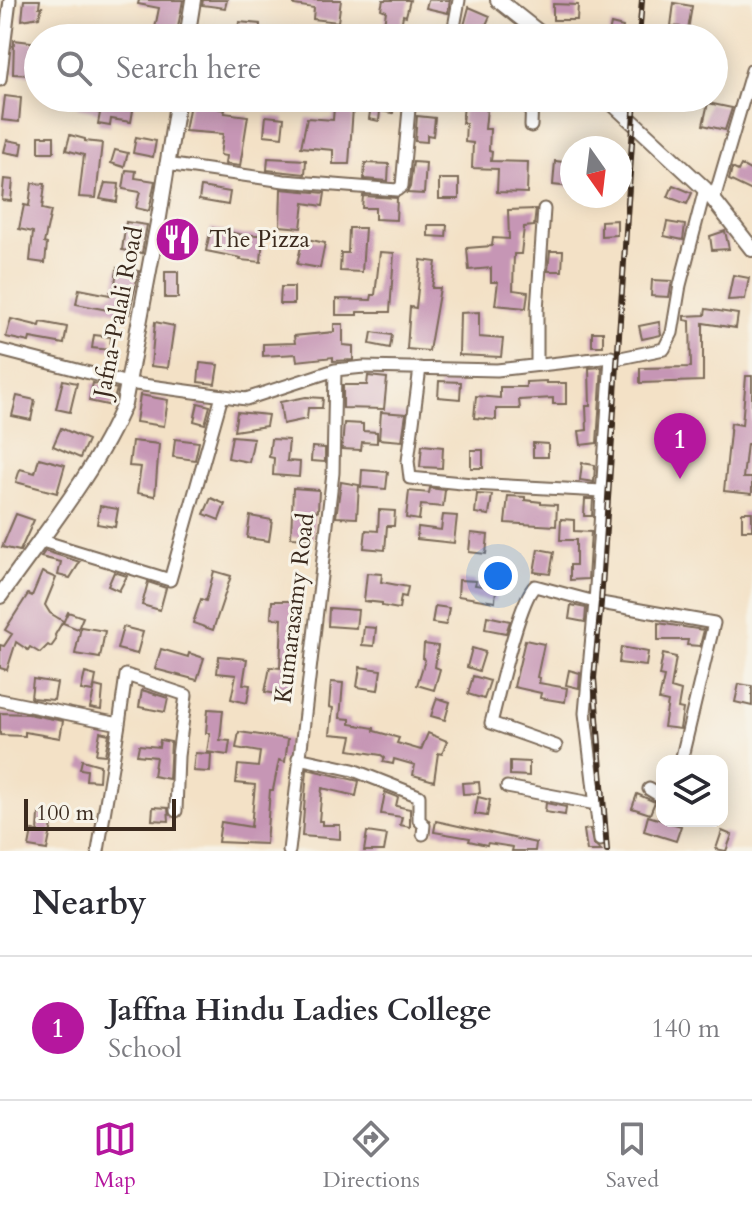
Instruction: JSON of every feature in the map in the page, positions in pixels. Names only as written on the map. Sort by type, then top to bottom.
[{"type":"main road","points":[[189,24],[193,0]]},
{"type":"main road","points":[[498,0],[524,24]]},
{"type":"main road","name":"Jafna-Palali Road","points":[[0,596],[90,467],[116,423],[128,383],[175,112]]},
{"type":"main road","points":[[622,112],[709,194],[752,249]]},
{"type":"street","points":[[0,80],[10,0]]},
{"type":"street","points":[[455,24],[459,0]]},
{"type":"street","points":[[0,350],[128,383],[246,399],[335,370],[497,370],[611,357],[616,359],[664,349],[672,333],[680,285],[752,70]]},
{"type":"street","points":[[166,164],[284,181],[397,190],[402,186],[409,112]]},
{"type":"street","points":[[531,126],[532,112]]},
{"type":"street","points":[[537,365],[537,310],[544,209]]},
{"type":"street","points":[[600,840],[585,713],[611,357]]},
{"type":"street","points":[[420,368],[408,461],[410,478],[602,491]]},
{"type":"street","name":"Kumarasamy Road","points":[[289,851],[333,473],[335,370]]},
{"type":"street","points":[[39,540],[170,580],[222,396]]},
{"type":"street","points":[[556,746],[491,723],[532,587],[595,602],[714,623],[682,755]]},
{"type":"street","points":[[98,851],[126,675],[186,695],[178,756],[176,811]]},
{"type":"street","points":[[0,700],[119,724]]},
{"type":"street","points":[[298,758],[353,770],[419,796],[419,820],[424,825],[423,834]]},
{"type":"street","points":[[507,787],[596,804]]},
{"type":"street","points":[[649,789],[656,793]]},
{"type":"building","points":[[24,0],[40,0],[39,7],[42,7],[39,17],[22,20]]},
{"type":"building","points":[[139,0],[183,0],[179,24],[156,24],[159,8],[138,4]]},
{"type":"building","points":[[203,0],[227,0],[225,8],[202,5]]},
{"type":"building","points":[[294,0],[341,0],[338,22],[313,19],[314,8],[294,5]]},
{"type":"building","points":[[383,0],[410,0],[401,24],[384,24],[386,11],[381,9]]},
{"type":"building","points":[[428,0],[450,0],[448,13],[426,8]]},
{"type":"building","points":[[674,3],[692,6],[689,24],[671,24]]},
{"type":"building","points":[[553,4],[578,5],[577,20],[553,20]]},
{"type":"building","points":[[469,7],[490,16],[486,24],[464,24]]},
{"type":"building","points":[[14,40],[24,41],[24,75],[13,74]]},
{"type":"building","points":[[5,96],[21,98],[19,122],[2,120]]},
{"type":"building","points":[[728,107],[732,108],[725,130],[703,125],[706,112],[728,112]]},
{"type":"building","points":[[95,112],[133,112],[131,122],[111,119],[110,126],[98,124],[100,113]]},
{"type":"building","points":[[188,112],[224,112],[248,116],[240,166],[225,164],[226,156],[220,155],[223,134],[185,131]]},
{"type":"building","points":[[334,112],[353,112],[349,164],[333,164],[333,150],[301,147],[307,118],[333,120]]},
{"type":"building","points":[[370,112],[380,112],[379,121],[369,119]]},
{"type":"building","points":[[463,112],[487,112],[485,129],[490,129],[491,161],[528,162],[527,193],[497,192],[498,169],[472,168],[473,143],[465,142],[466,123],[462,123]]},
{"type":"building","points":[[266,116],[284,118],[282,137],[264,135]]},
{"type":"building","points":[[417,116],[435,118],[433,136],[427,135],[427,142],[415,141]]},
{"type":"building","points":[[70,135],[102,143],[96,198],[79,197],[84,155],[66,150]]},
{"type":"building","points":[[39,136],[54,136],[54,152],[39,152]]},
{"type":"building","points":[[136,137],[156,141],[153,157],[133,153]]},
{"type":"building","points":[[7,140],[23,143],[21,155],[4,152]]},
{"type":"building","points":[[115,150],[128,153],[124,167],[111,163]]},
{"type":"building","points":[[268,158],[306,160],[305,174],[267,170]]},
{"type":"building","points":[[555,161],[560,162],[560,186],[553,185]]},
{"type":"building","points":[[413,162],[426,163],[424,194],[407,193]]},
{"type":"building","points":[[365,163],[389,164],[388,181],[364,179]]},
{"type":"building","points":[[741,165],[752,171],[752,191],[729,180],[732,168],[738,171]]},
{"type":"building","points":[[126,170],[136,171],[135,178],[155,181],[149,211],[136,208],[140,192],[123,189]]},
{"type":"building","points":[[4,179],[13,180],[11,201],[2,200]]},
{"type":"building","points":[[439,179],[459,179],[459,199],[439,199]]},
{"type":"building","points":[[32,183],[45,184],[42,209],[51,211],[44,243],[47,244],[45,263],[30,261],[33,232],[19,229],[24,205],[29,206]]},
{"type":"building","points":[[105,183],[119,184],[117,202],[100,199]]},
{"type":"building","points":[[673,185],[692,193],[687,204],[668,197]]},
{"type":"building","points":[[201,187],[230,192],[228,205],[199,200]]},
{"type":"building","points":[[281,189],[325,193],[323,206],[304,203],[301,228],[280,226]]},
{"type":"building","points":[[363,196],[397,198],[396,220],[375,219],[375,208],[362,208]]},
{"type":"building","points":[[536,209],[534,226],[524,227],[521,254],[514,254],[513,290],[528,292],[526,308],[495,305],[498,282],[491,282],[491,268],[469,270],[467,248],[492,246],[493,238],[509,239],[508,210]]},
{"type":"building","points":[[617,220],[617,235],[601,236],[601,221]]},
{"type":"building","points":[[126,222],[147,225],[142,253],[122,250]]},
{"type":"building","points":[[667,222],[685,225],[683,240],[664,236]]},
{"type":"building","points":[[428,225],[447,225],[446,237],[428,236]]},
{"type":"building","points":[[211,228],[243,235],[263,235],[261,262],[206,251]]},
{"type":"building","points":[[349,228],[365,228],[362,272],[340,271],[341,253],[348,253]]},
{"type":"building","points":[[178,229],[195,232],[193,249],[177,248]]},
{"type":"building","points":[[725,231],[729,249],[712,250],[710,236]]},
{"type":"building","points":[[303,238],[325,243],[320,268],[297,264]]},
{"type":"building","points":[[550,251],[563,251],[562,271],[548,271]]},
{"type":"building","points":[[380,252],[394,253],[390,312],[336,315],[336,299],[371,300],[375,295]]},
{"type":"building","points":[[421,260],[436,262],[432,288],[440,288],[429,351],[407,349],[410,307],[416,308]]},
{"type":"building","points":[[117,268],[139,271],[129,314],[76,304],[79,289],[110,295],[110,292],[114,293]]},
{"type":"building","points":[[165,272],[178,272],[178,298],[165,298]]},
{"type":"building","points":[[733,275],[749,278],[745,299],[728,300]]},
{"type":"building","points":[[652,280],[672,281],[669,297],[651,296]]},
{"type":"building","points":[[281,287],[294,287],[294,304],[280,304]]},
{"type":"building","points":[[706,309],[738,314],[736,328],[703,323],[703,381],[640,383],[640,368],[691,367],[690,321],[684,320],[684,316],[705,315]]},
{"type":"building","points":[[479,312],[479,337],[503,339],[501,357],[459,355],[460,313]]},
{"type":"building","points":[[11,319],[40,326],[41,322],[67,327],[64,344],[6,337]]},
{"type":"building","points":[[155,322],[174,326],[168,368],[151,366]]},
{"type":"building","points":[[659,322],[661,335],[642,339],[639,326]]},
{"type":"building","points":[[334,324],[343,324],[343,345],[353,346],[353,360],[333,361],[333,357],[297,361],[296,354],[263,356],[263,344],[295,343],[294,336],[334,332]]},
{"type":"building","points":[[372,332],[392,335],[390,348],[370,344]]},
{"type":"building","points":[[592,332],[603,332],[603,346],[592,346]]},
{"type":"building","points":[[94,335],[111,337],[110,350],[92,348]]},
{"type":"building","points":[[200,363],[218,365],[215,384],[198,382]]},
{"type":"building","points":[[602,367],[597,443],[581,445],[579,431],[587,430],[586,406],[590,406],[589,368]]},
{"type":"building","points":[[368,376],[387,378],[384,409],[343,408],[343,385],[367,385]]},
{"type":"building","points":[[746,376],[752,376],[752,444],[747,444],[743,478],[752,478],[752,494],[724,491],[731,423],[742,425]]},
{"type":"building","points":[[63,380],[77,383],[70,412],[56,409]]},
{"type":"building","points":[[439,381],[461,382],[460,399],[438,397]]},
{"type":"building","points":[[526,382],[566,383],[566,404],[553,404],[553,398],[519,400],[520,409],[496,409],[496,420],[474,418],[476,396],[500,398],[500,387],[526,387]]},
{"type":"building","points":[[93,383],[117,389],[112,406],[89,401]]},
{"type":"building","points":[[140,395],[168,400],[164,426],[136,422]]},
{"type":"building","points":[[17,396],[35,400],[31,420],[12,416]]},
{"type":"building","points":[[306,397],[323,398],[322,408],[308,408],[307,419],[283,424],[280,402]]},
{"type":"building","points":[[198,403],[210,406],[205,424],[194,421]]},
{"type":"building","points":[[237,412],[268,415],[266,426],[234,431]]},
{"type":"building","points":[[381,412],[406,414],[402,441],[379,439]]},
{"type":"building","points":[[344,423],[363,424],[363,431],[377,432],[377,443],[362,442],[361,450],[342,449]]},
{"type":"building","points":[[61,428],[88,440],[80,458],[53,446]]},
{"type":"building","points":[[232,436],[254,438],[249,462],[228,458]]},
{"type":"building","points":[[175,439],[199,442],[195,460],[173,457]]},
{"type":"building","points":[[271,439],[289,440],[287,461],[300,462],[299,477],[273,475],[274,458],[269,457]]},
{"type":"building","points":[[132,441],[159,444],[155,496],[137,493],[141,467],[129,466]]},
{"type":"building","points":[[533,443],[548,444],[548,457],[533,457]]},
{"type":"building","points":[[422,445],[443,447],[442,468],[420,467]]},
{"type":"building","points":[[312,447],[325,448],[325,462],[311,461]]},
{"type":"building","points":[[471,450],[483,450],[483,468],[471,468]]},
{"type":"building","points":[[39,458],[65,465],[57,493],[16,482],[20,469],[35,473]]},
{"type":"building","points":[[582,463],[595,465],[594,482],[580,480]]},
{"type":"building","points":[[362,470],[388,472],[386,489],[361,487]]},
{"type":"building","points":[[341,482],[359,485],[357,518],[336,517]]},
{"type":"building","points":[[293,488],[319,490],[318,511],[314,510],[313,538],[291,537]]},
{"type":"building","points":[[430,488],[445,490],[443,507],[421,505],[419,520],[406,518],[409,491],[429,493]]},
{"type":"building","points":[[477,494],[492,495],[489,515],[475,513]]},
{"type":"building","points":[[508,496],[557,505],[556,526],[505,523]]},
{"type":"building","points":[[211,498],[225,504],[219,520],[204,514]]},
{"type":"building","points":[[585,499],[593,499],[592,516],[584,516]]},
{"type":"building","points":[[100,506],[118,509],[115,527],[97,524]]},
{"type":"building","points":[[379,510],[395,511],[394,526],[387,526],[385,550],[364,548],[366,530],[378,531]]},
{"type":"building","points":[[742,512],[752,512],[752,530],[742,530]]},
{"type":"building","points":[[16,514],[34,520],[20,551],[2,547]]},
{"type":"building","points":[[443,515],[457,516],[454,543],[417,539],[418,527],[441,530]]},
{"type":"building","points":[[250,516],[272,520],[269,541],[247,538]]},
{"type":"building","points":[[561,519],[574,520],[574,531],[591,532],[588,579],[570,580],[570,565],[576,565],[576,540],[560,540]]},
{"type":"building","points":[[471,533],[488,535],[486,554],[469,552]]},
{"type":"building","points":[[538,549],[554,552],[550,574],[534,572]]},
{"type":"building","points":[[45,551],[80,562],[70,578],[58,575],[61,562],[41,557]]},
{"type":"building","points":[[214,571],[231,576],[213,630],[193,623],[201,599],[206,601]]},
{"type":"building","points":[[42,572],[56,578],[45,605],[50,613],[63,621],[55,635],[56,640],[40,653],[16,642],[7,670],[0,668],[0,645],[4,646],[12,634],[5,630],[28,594],[32,596]]},
{"type":"building","points":[[114,572],[127,576],[119,591],[108,586]]},
{"type":"building","points":[[367,573],[382,574],[381,582],[408,587],[406,597],[401,596],[399,609],[364,601]]},
{"type":"building","points":[[459,580],[476,581],[475,585],[496,588],[495,602],[458,596]]},
{"type":"building","points":[[148,582],[166,588],[160,610],[142,605]]},
{"type":"building","points":[[272,601],[299,601],[296,659],[289,696],[265,692],[270,667],[280,668],[282,619],[271,618]]},
{"type":"building","points":[[571,605],[586,608],[585,622],[569,619]]},
{"type":"building","points":[[435,606],[449,608],[446,625],[432,623]]},
{"type":"building","points":[[329,608],[358,610],[356,628],[328,626]]},
{"type":"building","points":[[68,612],[83,617],[78,629],[63,623]]},
{"type":"building","points":[[487,616],[510,621],[506,633],[485,629]]},
{"type":"building","points":[[658,623],[704,630],[700,646],[687,645],[688,640],[658,640]]},
{"type":"building","points":[[81,627],[105,631],[100,658],[75,654]]},
{"type":"building","points":[[123,627],[143,632],[137,654],[117,649]]},
{"type":"building","points":[[364,627],[376,628],[374,646],[362,645]]},
{"type":"building","points":[[525,640],[544,644],[537,677],[540,678],[539,683],[567,688],[565,702],[540,698],[541,693],[514,687]]},
{"type":"building","points":[[424,644],[438,646],[435,667],[440,669],[434,690],[417,685],[425,660]]},
{"type":"building","points":[[621,647],[648,652],[646,666],[619,663]]},
{"type":"building","points":[[472,648],[485,652],[479,671],[467,667]]},
{"type":"building","points":[[161,649],[204,658],[197,680],[155,669]]},
{"type":"building","points":[[663,654],[676,657],[671,688],[681,691],[678,708],[683,709],[680,729],[664,727],[668,702],[659,700],[664,677],[659,676]]},
{"type":"building","points":[[219,656],[247,659],[243,684],[250,685],[247,703],[231,699],[236,675],[217,673]]},
{"type":"building","points":[[360,667],[381,670],[378,690],[357,687]]},
{"type":"building","points":[[569,670],[580,673],[579,688],[566,685]]},
{"type":"building","points":[[85,673],[96,676],[93,692],[81,690]]},
{"type":"building","points":[[473,676],[490,681],[484,699],[468,694]]},
{"type":"building","points":[[33,679],[57,683],[54,700],[31,698]]},
{"type":"building","points":[[331,682],[343,683],[340,718],[350,719],[350,724],[374,728],[374,731],[399,738],[397,743],[421,750],[428,733],[447,741],[442,754],[438,753],[434,781],[413,775],[415,765],[394,759],[393,764],[383,762],[385,758],[381,755],[349,750],[352,736],[330,734],[333,708],[329,707]]},
{"type":"building","points":[[739,684],[752,686],[752,706],[735,702]]},
{"type":"building","points":[[95,686],[103,688],[101,710],[90,708]]},
{"type":"building","points":[[142,690],[168,698],[165,712],[139,707]]},
{"type":"building","points":[[437,698],[450,702],[445,720],[431,716]]},
{"type":"building","points":[[208,709],[223,710],[220,740],[230,741],[228,755],[207,752],[210,733],[206,733]]},
{"type":"building","points":[[0,713],[28,714],[63,721],[60,738],[25,732],[25,736],[0,735]]},
{"type":"building","points":[[100,732],[109,734],[105,755],[96,754]]},
{"type":"building","points":[[239,732],[288,739],[285,762],[279,760],[273,790],[270,790],[266,844],[218,842],[221,822],[251,827],[255,785],[236,783],[238,765],[258,767],[260,752],[236,748]]},
{"type":"building","points":[[160,740],[171,742],[169,779],[153,776],[156,757],[137,755],[139,745],[159,747]]},
{"type":"building","points":[[195,753],[211,754],[210,772],[193,771]]},
{"type":"building","points":[[82,760],[100,765],[99,781],[86,780],[87,770],[80,769]]},
{"type":"building","points":[[510,761],[529,762],[529,776],[510,775]]},
{"type":"building","points":[[307,769],[359,781],[356,796],[322,788],[319,821],[322,825],[340,825],[340,839],[302,836]]},
{"type":"building","points":[[479,782],[480,793],[463,794],[462,783]]},
{"type":"building","points":[[385,792],[398,797],[396,806],[410,809],[410,827],[400,825],[402,817],[381,814]]},
{"type":"building","points":[[637,794],[655,802],[650,814],[632,808]]},
{"type":"building","points":[[478,797],[490,800],[487,816],[475,814]]},
{"type":"building","points":[[546,803],[566,807],[565,815],[545,812]]},
{"type":"building","points":[[153,807],[168,808],[169,821],[152,820]]},
{"type":"building","points":[[39,814],[54,815],[47,850],[29,847],[32,831],[38,832]]},
{"type":"building","points":[[648,816],[656,818],[656,827],[681,827],[676,841],[644,831]]},
{"type":"building","points":[[436,821],[536,843],[535,851],[512,851],[513,847],[487,845],[469,841],[470,838],[434,832]]},
{"type":"building","points":[[590,829],[593,844],[601,851],[587,851],[584,830]]},
{"type":"building","points":[[722,831],[732,835],[726,851],[716,849]]},
{"type":"building","points":[[367,832],[387,835],[384,851],[364,851]]},
{"type":"railway","points":[[640,24],[642,0]]},
{"type":"railway","points":[[607,851],[594,678],[634,112]]},
{"type":"place","name":"The Pizza","points":[[178,239]]},
{"type":"place","name":"Jaffna Hindu Ladies College","points":[[680,479]]}]
